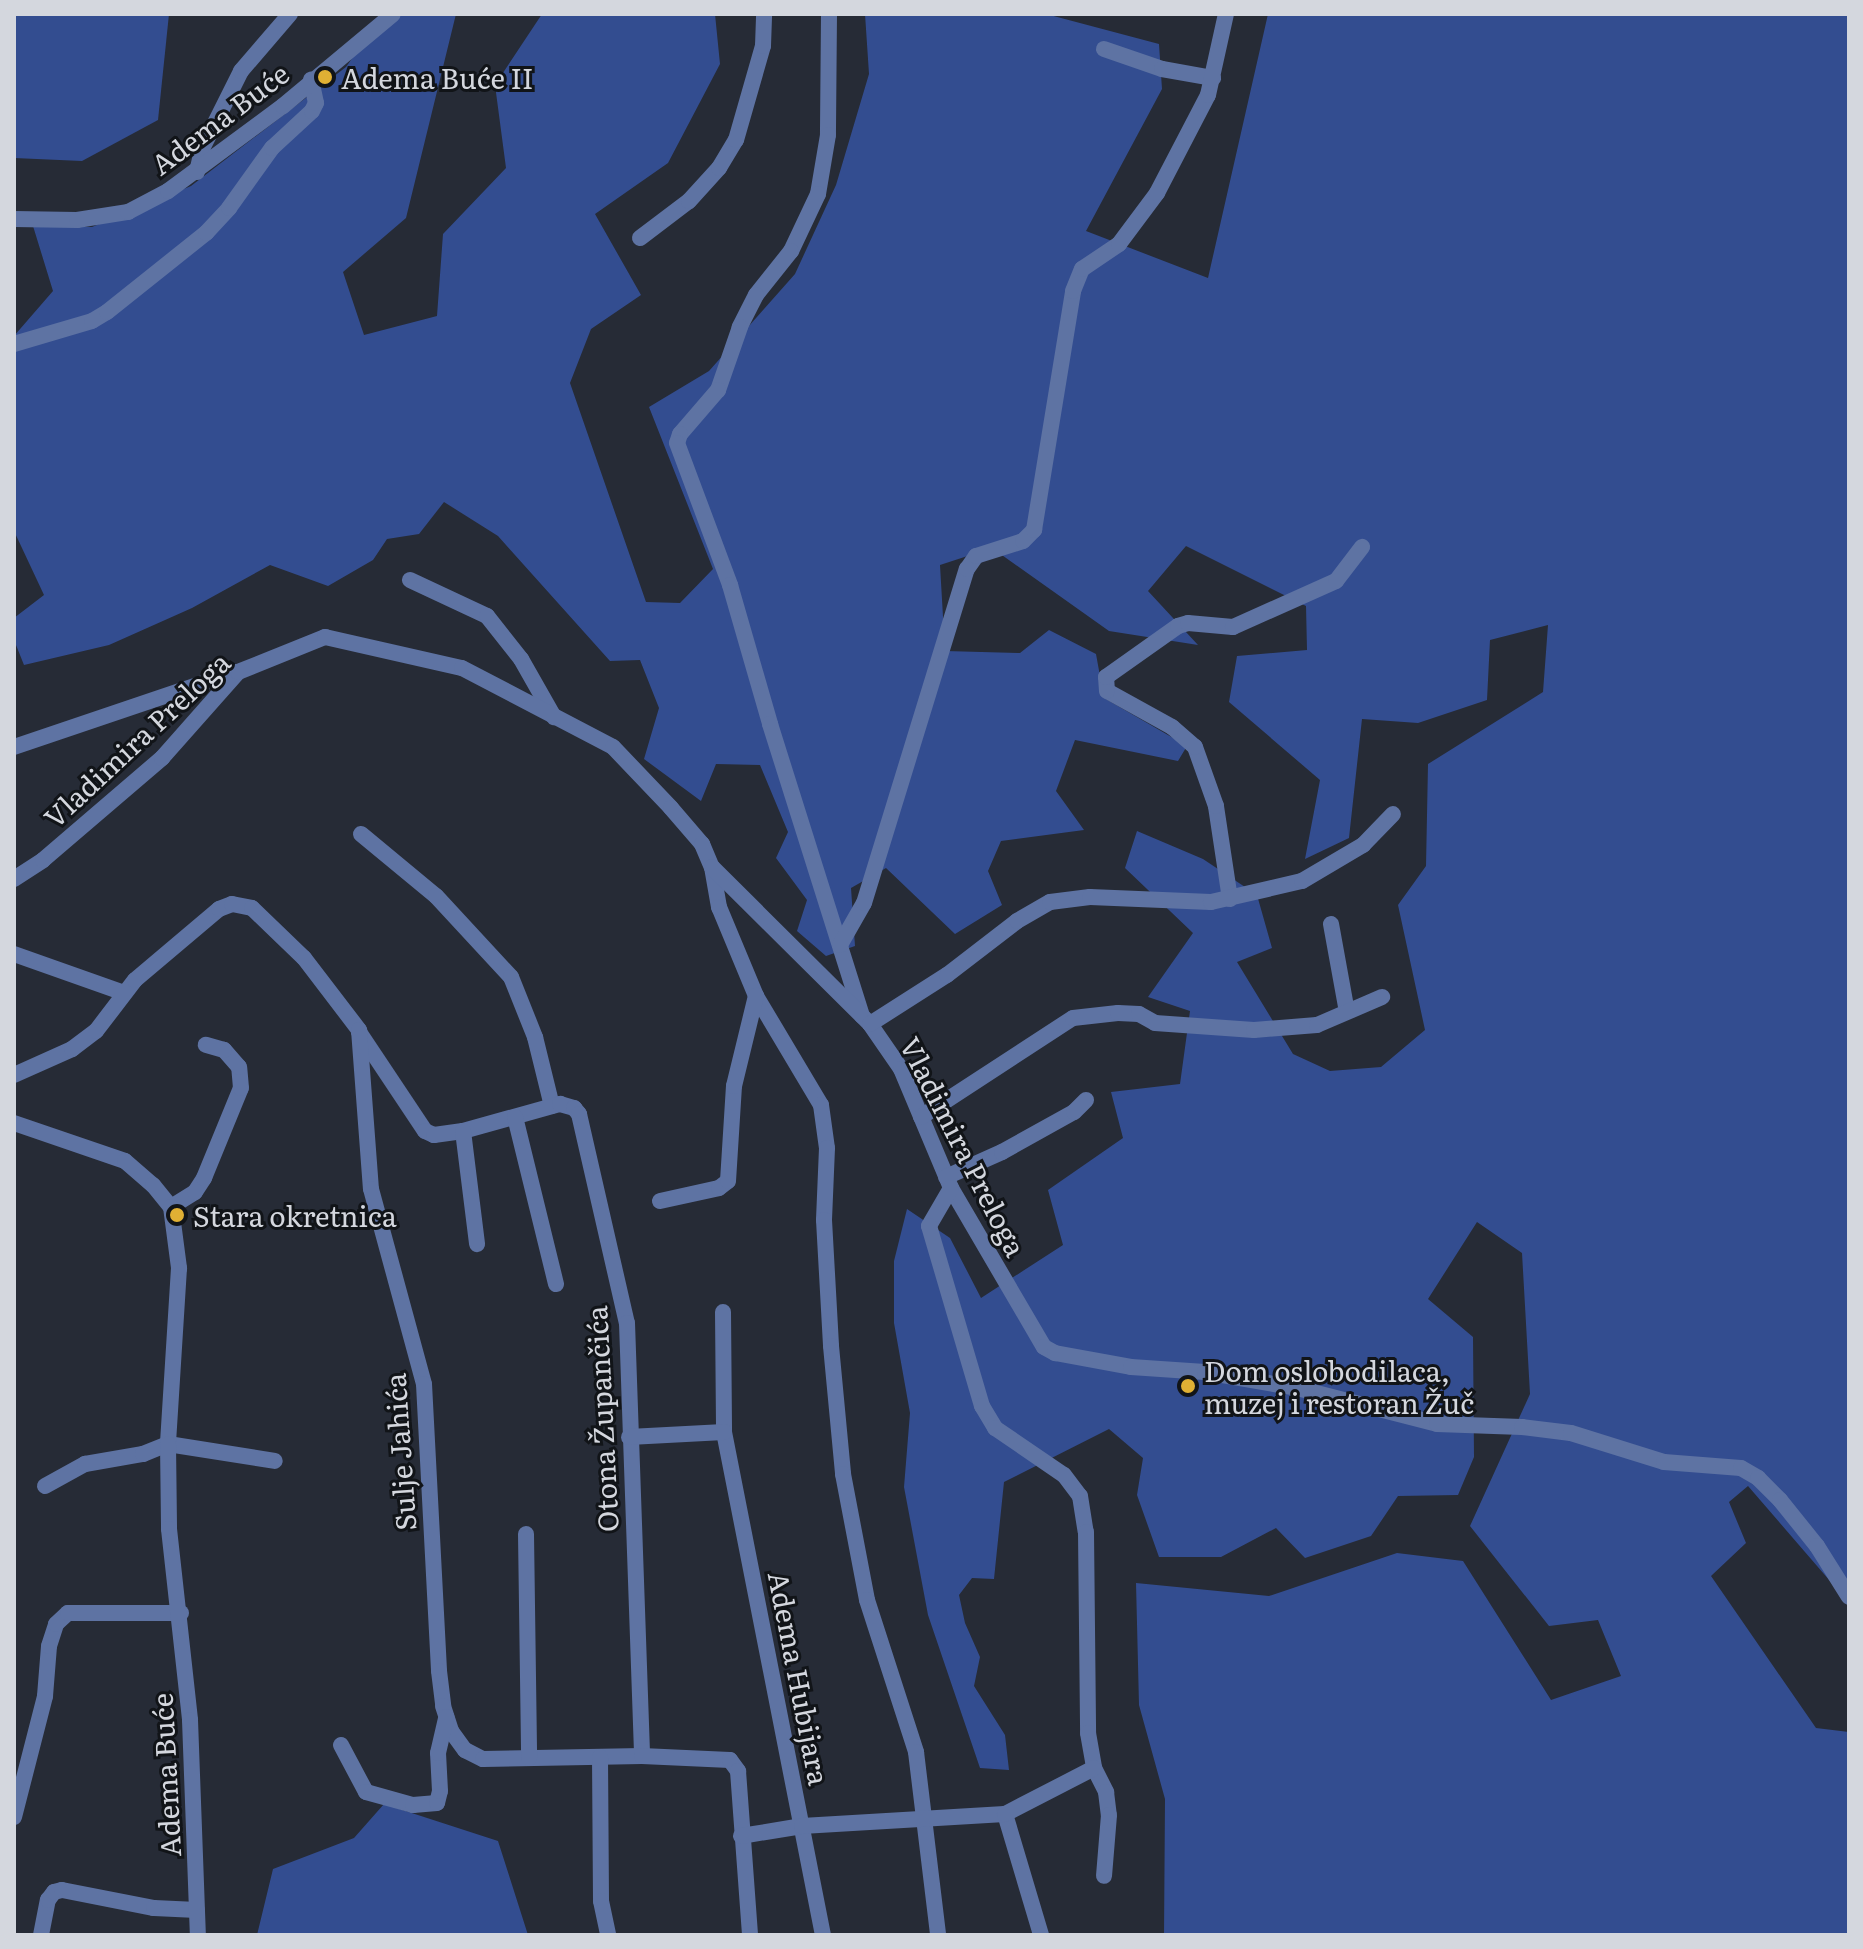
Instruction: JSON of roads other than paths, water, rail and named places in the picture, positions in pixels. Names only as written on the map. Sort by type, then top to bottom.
[{"type":"street","points":[[197,172],[203,147],[241,71],[290,14]]},
{"type":"street","points":[[640,238],[689,201],[719,168],[736,140],[763,46],[764,14]]},
{"type":"street","points":[[829,14],[828,135],[818,194],[791,251],[756,295],[740,327],[718,390],[680,434],[677,443],[730,585],[770,724],[866,1021],[947,975],[1017,921],[1050,902],[1090,897],[1211,902],[1302,881],[1363,845],[1393,814]]},
{"type":"street","points":[[840,945],[868,890],[967,569],[976,556],[1023,541],[1034,530],[1073,291],[1082,269],[1119,244],[1157,193],[1213,78],[1226,14]]},
{"type":"street","name":"Adema Buće","points":[[14,219],[77,220],[128,212],[197,172],[393,15]]},
{"type":"street","points":[[1104,49],[1162,69],[1213,78]]},
{"type":"street","points":[[14,344],[92,321],[206,233],[229,208],[272,148],[312,111],[316,103],[311,80]]},
{"type":"street","points":[[1230,899],[1216,806],[1195,747],[1172,727],[1107,691],[1106,677],[1178,626],[1188,623],[1233,627],[1336,581],[1362,547]]},
{"type":"street","points":[[410,580],[487,616],[521,659],[554,717]]},
{"type":"street","name":"Vladimira Preloga","points":[[14,879],[43,860],[162,758],[238,672],[325,637],[462,668],[613,747],[639,771],[702,844],[712,867],[866,1021],[901,1069],[949,1182],[1036,1337],[1055,1353],[1131,1367],[1205,1372],[1297,1388],[1437,1424],[1522,1427],[1571,1433],[1664,1462],[1741,1468],[1758,1478],[1780,1500],[1817,1546],[1849,1597]]},
{"type":"street","points":[[14,747],[238,672]]},
{"type":"street","points":[[14,1075],[72,1049],[96,1031],[124,993],[204,919],[232,904],[245,904],[271,923],[304,958],[359,1030],[425,1131],[434,1135],[463,1131],[552,1106],[535,1037],[511,977],[436,896],[361,834]]},
{"type":"street","points":[[712,867],[719,907],[756,996],[821,1105],[827,1148],[824,1220],[830,1330],[843,1474],[867,1600],[916,1752],[938,1935]]},
{"type":"street","points":[[1331,924],[1347,1012]]},
{"type":"street","points":[[14,954],[124,993]]},
{"type":"street","points":[[660,1201],[719,1188],[728,1181],[734,1086],[756,996]]},
{"type":"street","points":[[921,1117],[1073,1018],[1139,1014],[1155,1023],[1254,1030],[1317,1025],[1382,997]]},
{"type":"street","name":"Sulje Jahića","points":[[359,1030],[371,1189],[424,1384],[439,1671],[451,1731],[465,1750],[483,1759],[642,1756],[730,1760],[738,1771],[750,1935]]},
{"type":"street","points":[[14,1123],[125,1161],[153,1185],[171,1207],[195,1192],[204,1178],[241,1088],[239,1067],[224,1050],[206,1045]]},
{"type":"street","points":[[1086,1100],[1074,1112],[949,1182],[929,1226],[982,1406],[995,1428],[1064,1475],[1080,1496],[1086,1532],[1088,1733],[1094,1768],[1108,1803],[1104,1876]]},
{"type":"street","name":"Otona Župančića","points":[[552,1106],[567,1105],[579,1114],[610,1261],[624,1304],[642,1756]]},
{"type":"street","name":"Otona Župančića","points":[[515,1117],[556,1284]]},
{"type":"street","points":[[463,1131],[477,1244]]},
{"type":"street","name":"Adema Buće","points":[[171,1207],[179,1268],[168,1444],[169,1529],[181,1613],[190,1720],[198,1935]]},
{"type":"street","name":"Adema Hubijara","points":[[723,1312],[724,1432],[823,1935]]},
{"type":"street","points":[[629,1437],[724,1432]]},
{"type":"street","points":[[45,1486],[85,1464],[143,1454],[168,1444],[275,1461]]},
{"type":"street","points":[[526,1534],[529,1758]]},
{"type":"street","points":[[14,1817],[45,1696],[49,1646],[56,1624],[68,1613],[181,1613]]},
{"type":"street","points":[[341,1745],[366,1792],[413,1805],[437,1803],[440,1791],[438,1753],[446,1715]]},
{"type":"street","points":[[600,1757],[601,1901],[608,1935]]},
{"type":"street","points":[[741,1836],[802,1826],[1005,1814],[1094,1768]]},
{"type":"street","points":[[1005,1814],[1041,1935]]},
{"type":"street","points":[[41,1935],[48,1900],[54,1892],[62,1890],[154,1908],[197,1910]]},
{"type":"place","name":"Adema Buće II","points":[[325,77]]},
{"type":"place","name":"Stara okretnica","points":[[177,1215]]},
{"type":"place","name":"Dom oslobodilaca, muzej i restoran Žuč","points":[[1188,1386]]}]
